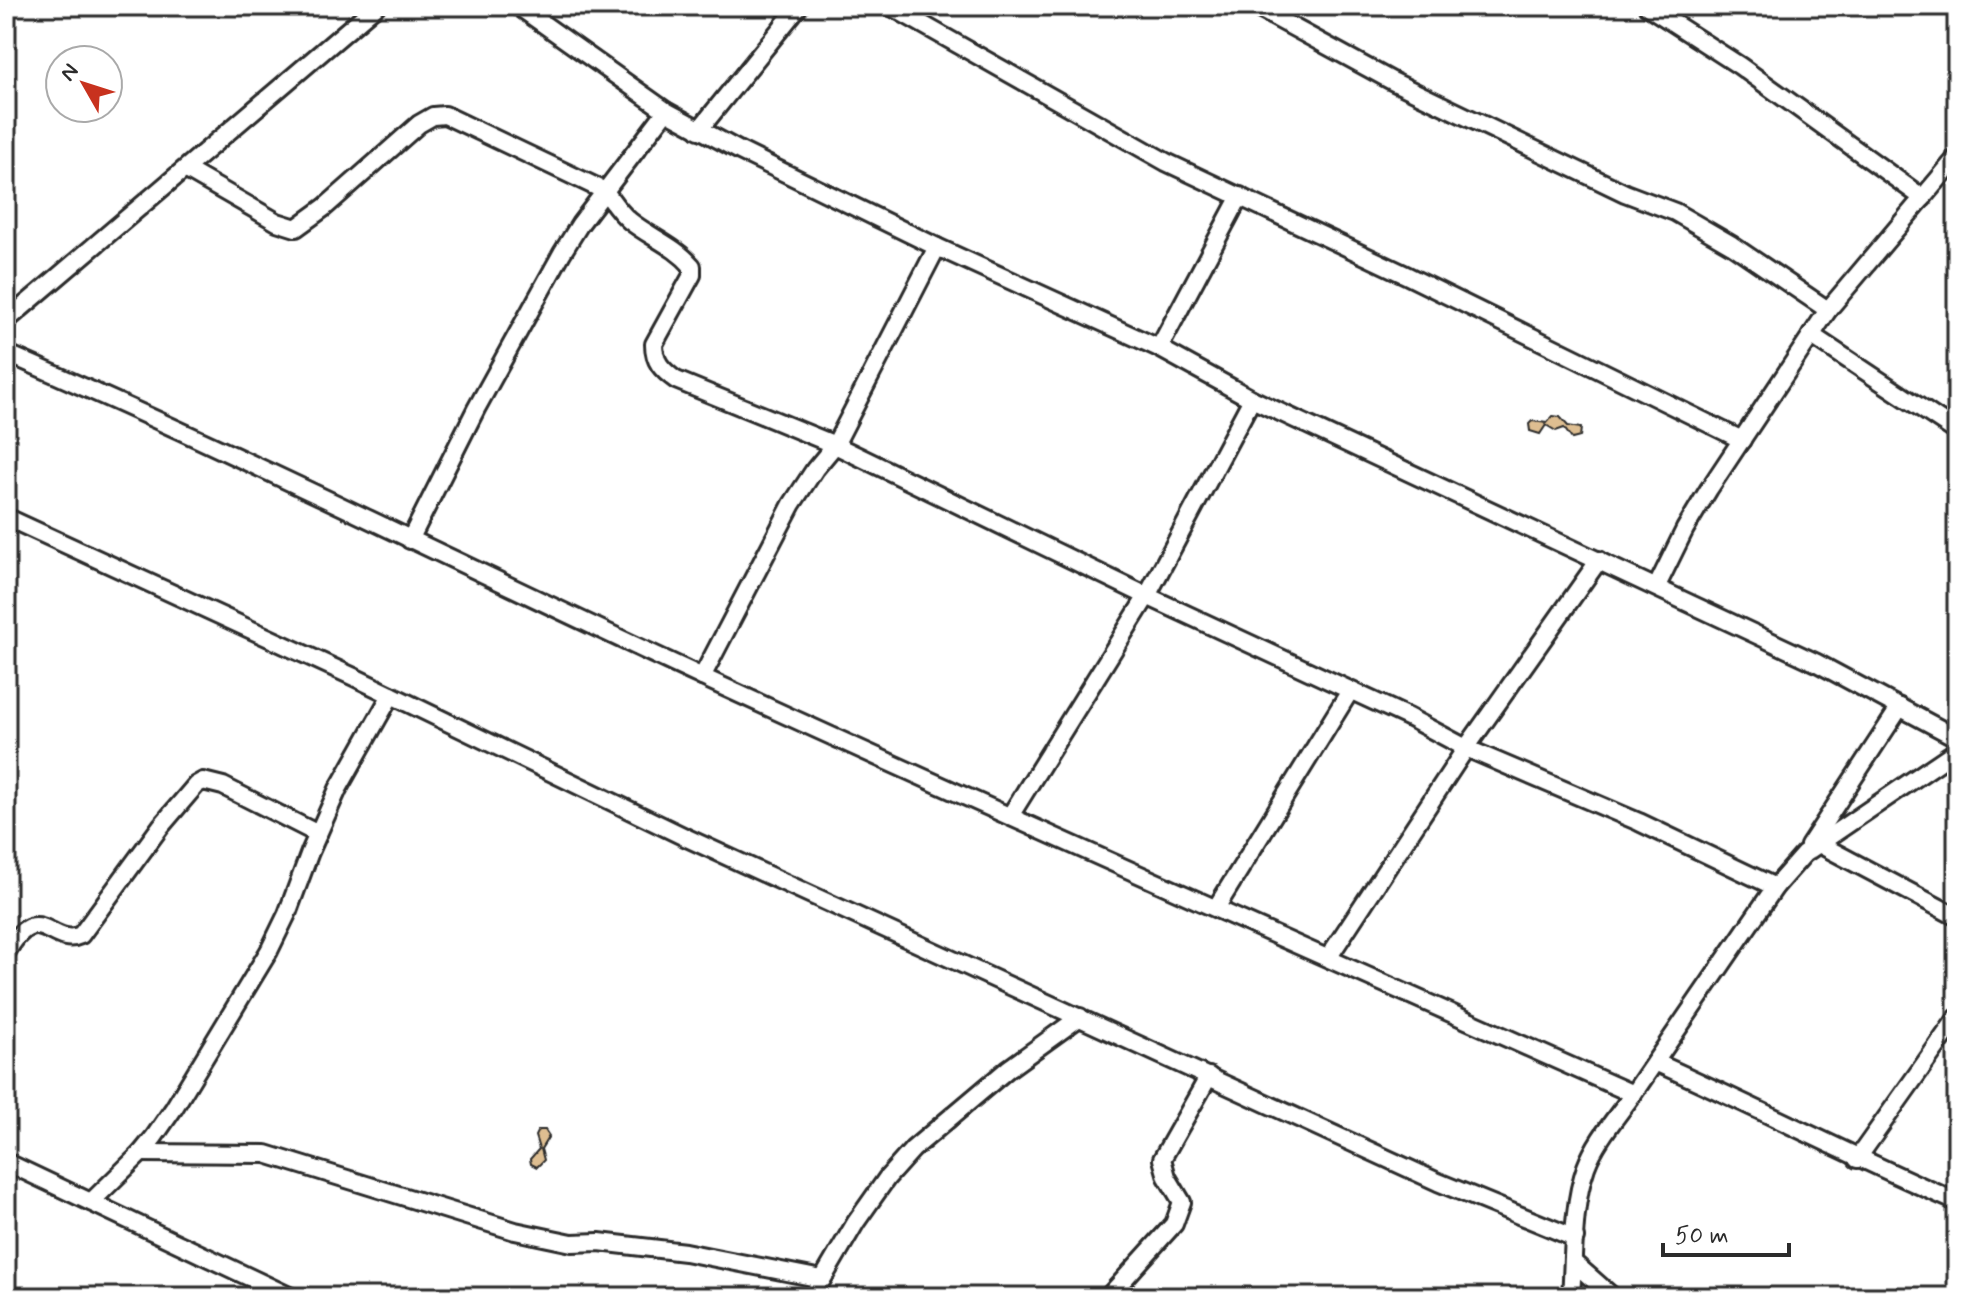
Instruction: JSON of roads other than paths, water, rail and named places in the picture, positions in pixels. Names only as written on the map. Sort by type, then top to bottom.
[{"type":"street","points":[[6,321],[376,6]]},
{"type":"street","points":[[518,6],[666,111],[699,130],[937,247],[1159,348],[1252,399],[1817,663],[1957,738]]},
{"type":"street","points":[[699,130],[799,6]]},
{"type":"street","points":[[890,6],[1098,126],[1742,440]]},
{"type":"street","points":[[1254,6],[1392,81],[1625,193],[1675,212],[1743,251],[1828,310]]},
{"type":"street","points":[[1647,6],[1740,66],[1923,198]]},
{"type":"street","points":[[410,540],[476,409],[562,253],[666,111]]},
{"type":"street","points":[[185,169],[277,222],[296,228],[306,223],[419,124],[433,116],[445,115],[605,191],[626,217],[660,238],[692,266],[692,275],[654,344],[654,356],[665,372],[676,380],[835,445],[1147,596],[1408,717],[1466,748],[1639,822],[1775,887]]},
{"type":"street","points":[[1657,586],[1685,529],[1828,310],[1957,157]]},
{"type":"street","points":[[1159,348],[1240,196]]},
{"type":"street","points":[[702,677],[792,504],[835,445],[937,247]]},
{"type":"street","points":[[1811,335],[1957,432]]},
{"type":"street","points":[[6,353],[303,486],[410,540],[702,677],[1633,1094]]},
{"type":"street","points":[[1010,816],[1147,596],[1252,399]]},
{"type":"street","points":[[6,517],[391,695],[687,838],[1438,1182],[1575,1238]]},
{"type":"street","points":[[1328,958],[1466,748],[1599,560]]},
{"type":"street","points":[[1216,908],[1350,691]]},
{"type":"street","points":[[91,1202],[141,1153],[174,1108],[269,951],[338,789],[391,695]]},
{"type":"street","points":[[1571,1297],[1579,1196],[1587,1165],[1602,1138],[1775,887],[1804,854],[1900,707]]},
{"type":"street","points":[[1804,854],[1957,750]]},
{"type":"street","points":[[6,953],[19,934],[32,926],[40,925],[68,937],[81,935],[161,826],[203,781],[223,786],[318,834]]},
{"type":"street","points":[[1819,844],[1957,917]]},
{"type":"street","points":[[812,1297],[863,1211],[913,1149],[1008,1069],[1080,1017]]},
{"type":"street","points":[[1857,1159],[1957,1018]]},
{"type":"street","points":[[1655,1062],[1745,1102],[1857,1159],[1957,1202]]},
{"type":"street","points":[[1108,1297],[1174,1224],[1180,1213],[1182,1202],[1167,1177],[1162,1159],[1209,1076]]},
{"type":"street","points":[[141,1153],[266,1154],[515,1231],[572,1243],[599,1242],[685,1252],[822,1279]]},
{"type":"street","points":[[6,1162],[291,1297]]},
{"type":"street","points":[[1573,1262],[1613,1297]]}]
